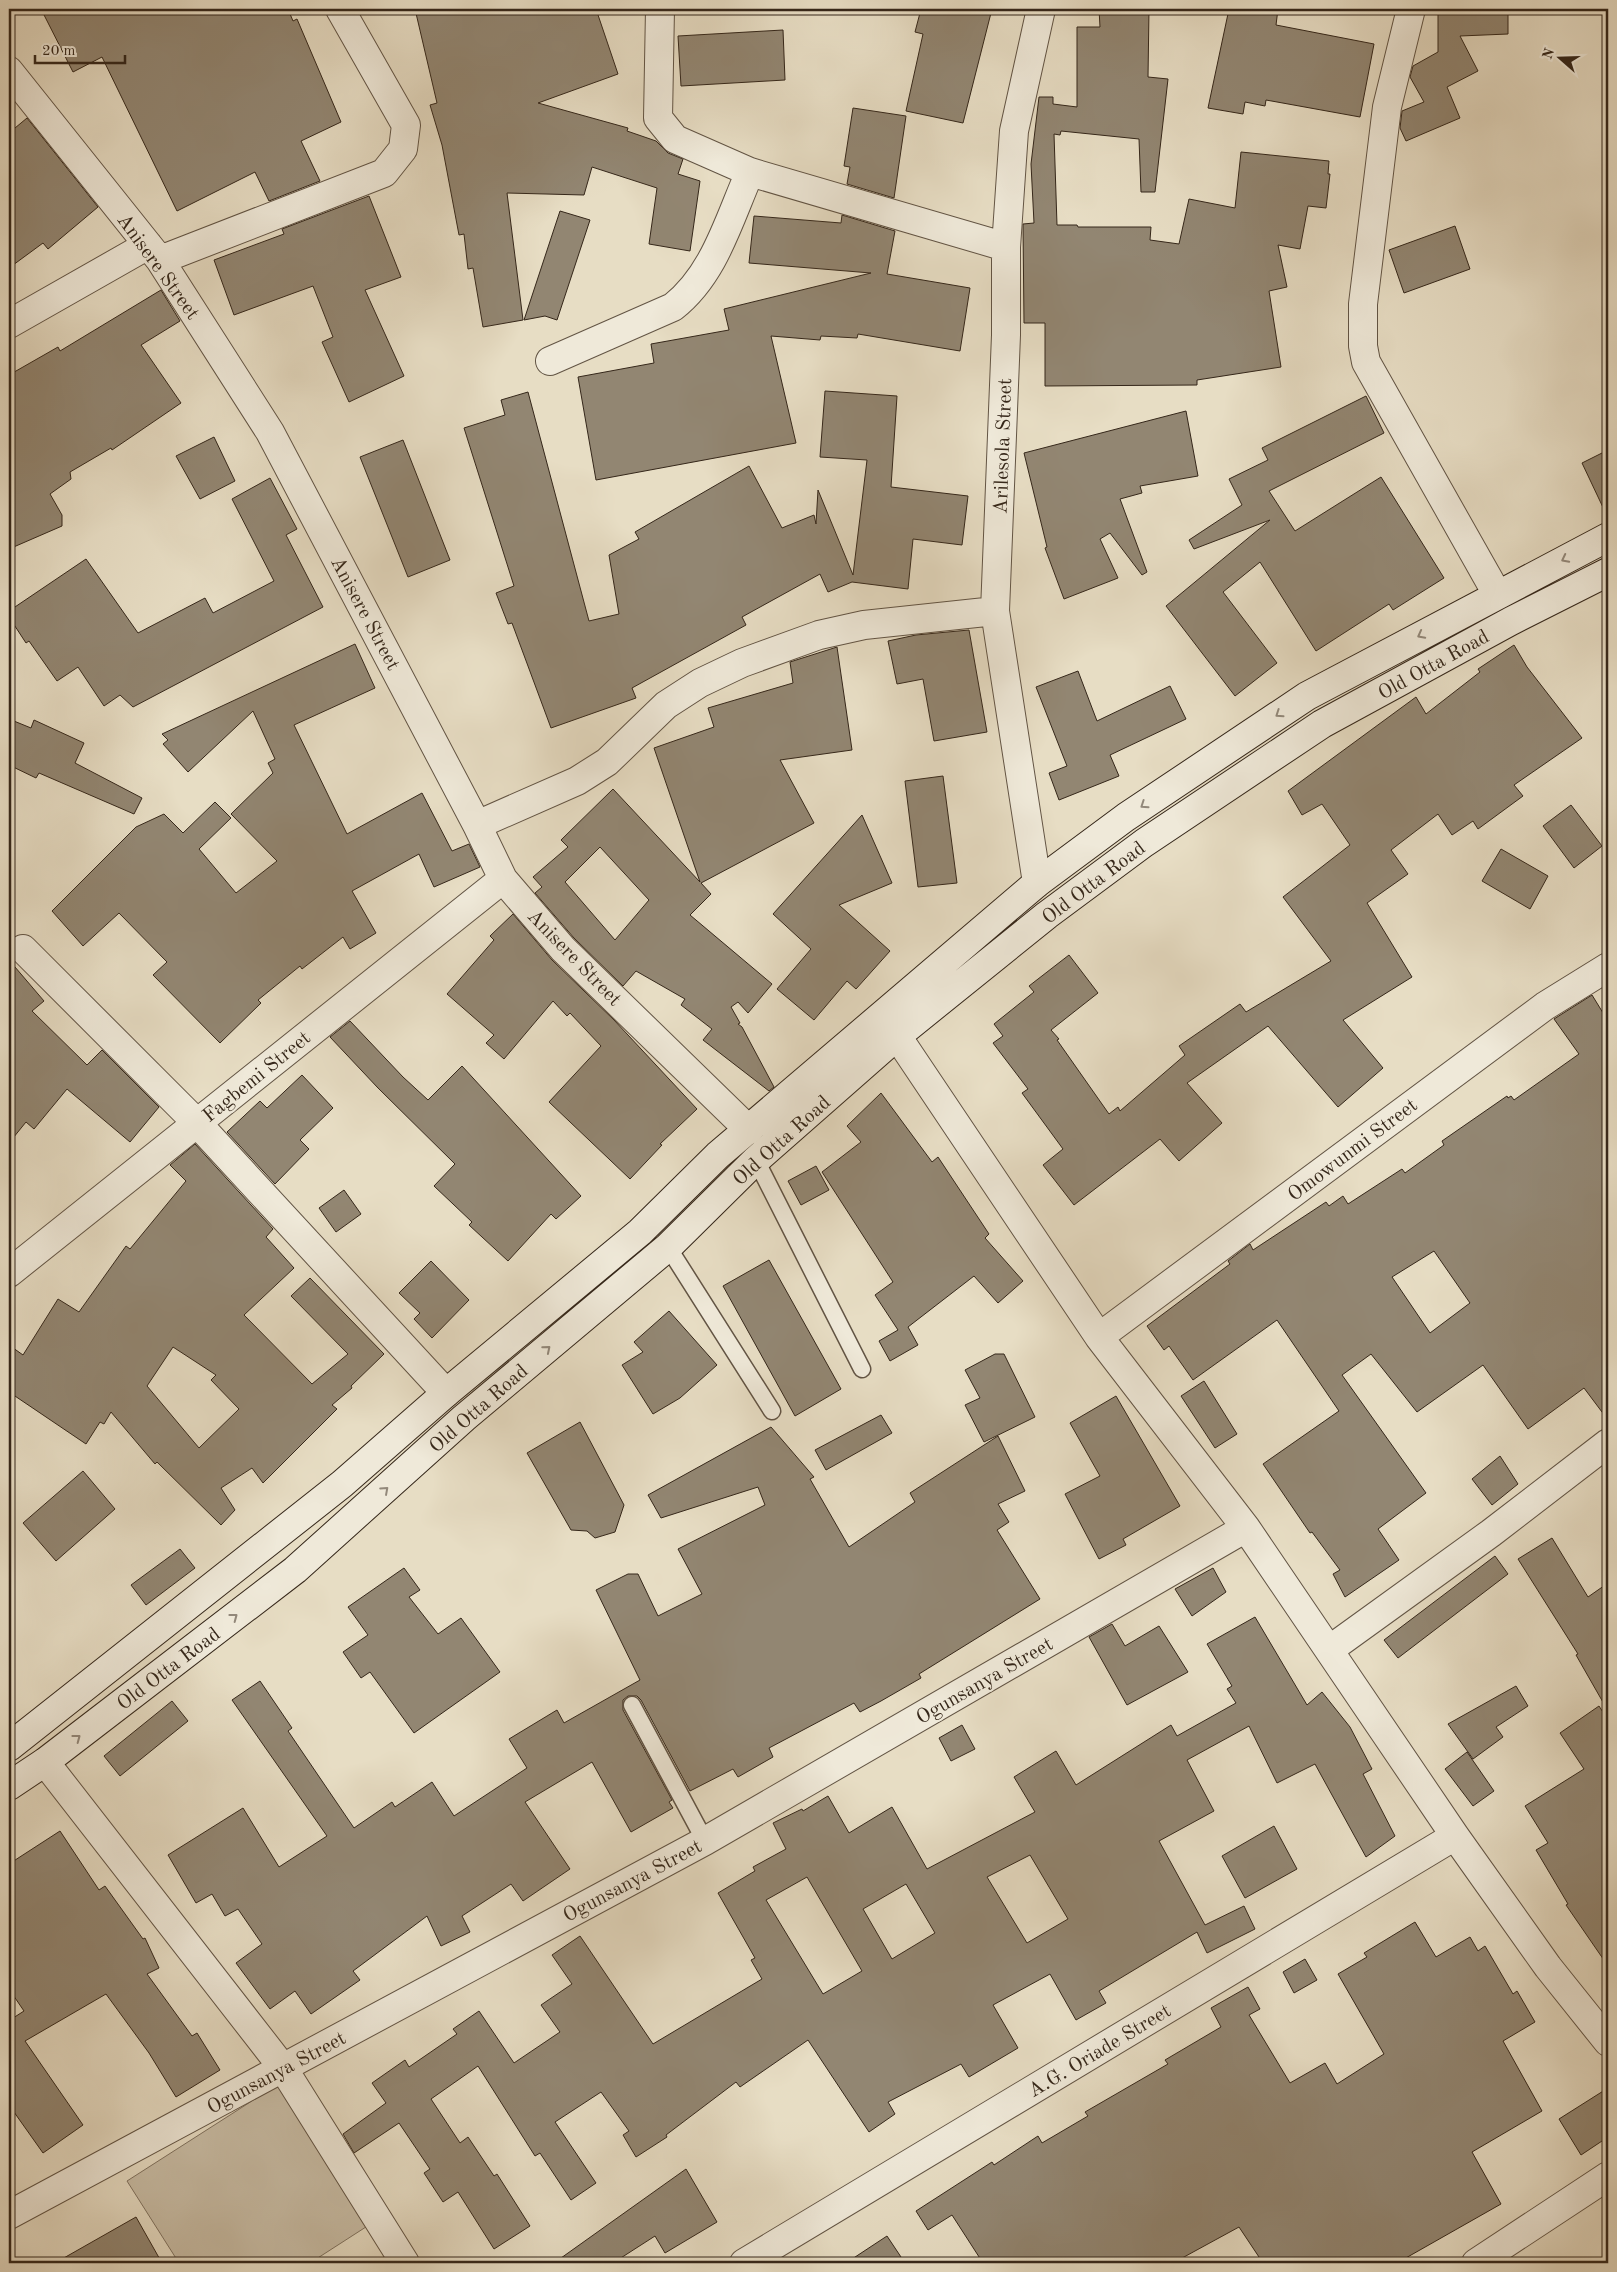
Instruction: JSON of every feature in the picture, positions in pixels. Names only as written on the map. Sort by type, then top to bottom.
[{"type":"street","points":[[9,324],[154,253],[384,173],[403,149],[406,125],[340,9]]},
{"type":"street","points":[[660,9],[658,118],[675,139],[750,172],[1006,247]]},
{"type":"street","name":"Arilesola Street","points":[[1037,883],[995,611],[1006,334],[1006,247],[1014,131],[1042,9]]},
{"type":"street","points":[[1411,9],[1387,107],[1363,304],[1363,346],[1366,362],[1497,594]]},
{"type":"street","name":"Anisere Street","points":[[9,70],[154,253],[270,432],[477,825],[503,879],[563,949],[749,1130]]},
{"type":"street","points":[[550,361],[673,307],[689,294],[707,270],[750,172]]},
{"type":"street","name":"Old Otta Road","points":[[9,1747],[342,1484],[446,1393],[640,1232],[718,1155],[1037,883],[1126,817],[1307,696],[1608,537]]},
{"type":"street","name":"Old Otta Road","points":[[9,1786],[45,1762],[295,1570],[464,1418],[668,1247],[756,1160],[897,1036],[1047,915],[1144,843],[1322,724],[1511,621],[1608,572]]},
{"type":"street","points":[[477,825],[578,781],[607,762],[666,705],[700,683],[742,663],[818,634],[864,625],[995,611]]},
{"type":"street","name":"Fagbemi Street","points":[[9,1273],[503,879]]},
{"type":"street","points":[[23,949],[197,1124],[446,1393]]},
{"type":"street","name":"Omowunmi Street","points":[[1099,1337],[1545,1006],[1608,967]]},
{"type":"street","points":[[897,1036],[1099,1337],[1246,1528],[1454,1836],[1548,1967],[1608,2042]]},
{"type":"street","points":[[1330,1650],[1491,1533],[1608,1444]]},
{"type":"street","points":[[342,1484],[363,1510]]},
{"type":"street","name":"Ogunsanya Street","points":[[9,2215],[705,1842],[1246,1528]]},
{"type":"street","points":[[45,1762],[284,2068],[405,2263]]},
{"type":"street","name":"A.G. Oriade Street","points":[[744,2263],[1454,1836]]},
{"type":"street","points":[[1476,2263],[1608,2176]]},
{"type":"lane","points":[[756,1160],[862,1369]]},
{"type":"lane","points":[[668,1247],[772,1411]]},
{"type":"lane","points":[[632,1706],[705,1842]]},
{"type":"shaded area","points":[[280,2083],[369,2225],[310,2263],[179,2263],[127,2181]]},
{"type":"building","points":[[41,9],[288,9],[293,21],[297,19],[341,122],[301,141],[320,181],[269,201],[255,172],[177,211],[102,57],[73,72]]},
{"type":"building","points":[[415,9],[596,9],[618,74],[538,103],[628,128],[627,131],[656,141],[668,153],[683,159],[678,174],[700,181],[690,251],[649,244],[657,188],[592,167],[584,195],[507,193],[523,320],[483,327],[473,268],[468,269],[464,234],[459,235],[442,145],[430,105],[437,103]]},
{"type":"building","points":[[921,9],[992,9],[963,123],[906,111],[923,34],[915,32]]},
{"type":"building","points":[[1099,9],[1149,9],[1148,77],[1168,79],[1155,192],[1141,192],[1139,139],[1061,131],[1060,135],[1054,134],[1057,225],[1077,225],[1078,227],[1151,227],[1150,240],[1179,244],[1189,199],[1235,208],[1241,152],[1329,161],[1328,174],[1330,174],[1326,208],[1308,206],[1300,249],[1278,245],[1287,287],[1269,291],[1281,367],[1197,380],[1197,385],[1045,386],[1045,323],[1024,323],[1023,224],[1034,223],[1031,164],[1039,97],[1053,97],[1053,104],[1077,107],[1077,27],[1100,27]]},
{"type":"building","points":[[1229,9],[1278,9],[1276,25],[1374,44],[1360,117],[1266,100],[1265,106],[1245,102],[1243,114],[1208,108]]},
{"type":"building","points":[[1438,9],[1508,9],[1508,34],[1460,36],[1478,71],[1447,87],[1460,118],[1406,141],[1400,128],[1402,111],[1424,102],[1410,77],[1413,66],[1438,52]]},
{"type":"building","points":[[783,30],[785,80],[681,86],[678,36]]},
{"type":"building","points":[[853,108],[906,116],[894,198],[847,184],[850,167],[844,166]]},
{"type":"building","points":[[27,118],[98,207],[48,249],[43,243],[9,268],[9,133]]},
{"type":"building","points":[[369,196],[401,277],[365,290],[404,376],[349,402],[322,342],[333,337],[313,286],[234,315],[214,260],[284,234],[282,229]]},
{"type":"building","points":[[560,211],[590,220],[557,320],[545,316],[524,320]]},
{"type":"building","points":[[842,215],[895,231],[887,274],[970,288],[960,351],[858,334],[857,338],[821,336],[820,340],[771,336],[796,443],[596,480],[578,377],[654,363],[651,344],[729,330],[724,309],[871,273],[749,263],[754,216],[841,223]]},
{"type":"building","points":[[1455,226],[1470,269],[1404,293],[1389,250]]},
{"type":"building","points":[[161,290],[180,321],[141,345],[181,403],[112,450],[111,448],[70,472],[71,479],[50,494],[62,515],[62,526],[9,549],[9,375],[58,347],[60,351]]},
{"type":"building","points":[[825,391],[897,396],[891,487],[968,496],[962,545],[913,539],[908,589],[852,582],[828,592],[820,574],[742,617],[746,625],[632,688],[636,698],[551,728],[512,623],[508,624],[496,593],[514,586],[464,428],[505,415],[501,400],[528,392],[589,621],[619,614],[609,555],[639,539],[635,532],[749,466],[782,528],[814,515],[816,524],[818,490],[853,575],[867,460],[820,457]]},
{"type":"building","points":[[1366,396],[1384,433],[1269,491],[1295,531],[1381,477],[1444,578],[1393,610],[1389,604],[1316,651],[1260,562],[1223,592],[1277,663],[1235,696],[1166,606],[1270,520],[1194,549],[1189,540],[1242,505],[1229,479],[1268,460],[1262,448]]},
{"type":"building","points":[[1186,411],[1198,476],[1140,486],[1142,493],[1120,499],[1147,572],[1142,575],[1110,533],[1100,539],[1118,578],[1064,599],[1045,548],[1047,547],[1024,453]]},
{"type":"building","points":[[214,437],[235,481],[200,499],[176,456]]},
{"type":"building","points":[[403,440],[450,560],[408,577],[360,457]]},
{"type":"building","points":[[1608,450],[1608,518],[1582,463]]},
{"type":"building","points":[[270,478],[297,529],[286,535],[323,607],[133,707],[120,695],[104,706],[78,667],[57,681],[29,641],[26,643],[9,617],[9,611],[86,559],[138,633],[205,598],[213,613],[274,581],[232,499]]},
{"type":"building","points":[[969,630],[987,732],[934,741],[923,679],[897,684],[888,641],[916,635]]},
{"type":"building","points":[[355,644],[375,688],[294,725],[347,834],[422,793],[452,851],[469,844],[480,867],[434,887],[419,854],[352,891],[376,933],[350,949],[343,937],[302,969],[300,966],[258,1000],[261,1003],[220,1043],[153,975],[167,962],[119,913],[83,946],[52,911],[136,827],[164,814],[183,833],[215,802],[231,818],[199,849],[236,893],[277,861],[231,814],[273,773],[268,763],[275,759],[253,711],[188,772],[163,744],[168,740],[162,734]]},
{"type":"building","points":[[1514,645],[1527,667],[1582,738],[1514,785],[1523,796],[1478,829],[1473,821],[1452,835],[1438,814],[1391,850],[1408,874],[1367,903],[1412,977],[1343,1020],[1383,1068],[1338,1107],[1268,1026],[1187,1083],[1222,1123],[1179,1161],[1160,1139],[1074,1205],[1043,1165],[1063,1149],[1022,1093],[1028,1089],[993,1043],[1003,1036],[994,1024],[1034,992],[1029,986],[1069,955],[1098,993],[1051,1030],[1109,1114],[1118,1107],[1120,1111],[1185,1055],[1179,1046],[1240,1004],[1246,1012],[1331,961],[1283,897],[1350,845],[1322,804],[1302,815],[1288,791],[1416,697],[1426,714],[1480,672],[1478,669]]},
{"type":"building","points":[[837,647],[852,750],[780,760],[814,823],[701,883],[711,894],[690,915],[772,984],[748,1013],[738,1002],[731,1007],[740,1023],[738,1024],[742,1027],[774,1087],[769,1091],[703,1040],[712,1029],[681,1005],[685,999],[636,971],[623,986],[574,938],[535,893],[542,887],[533,877],[568,847],[561,840],[613,789],[700,882],[654,748],[714,727],[708,708],[793,683],[790,662]],"holes":[[[600,847],[649,900],[615,940],[565,882]]]},
{"type":"building","points":[[1078,671],[1097,721],[1170,686],[1186,719],[1110,755],[1119,776],[1059,800],[1049,773],[1067,766],[1036,687]]},
{"type":"building","points":[[9,719],[31,728],[34,720],[84,743],[75,763],[142,798],[134,814],[39,773],[36,778],[9,765]]},
{"type":"building","points":[[943,776],[957,883],[918,887],[905,781]]},
{"type":"building","points":[[1571,805],[1602,846],[1574,868],[1543,826]]},
{"type":"building","points":[[862,815],[892,883],[839,905],[890,951],[856,989],[847,981],[814,1020],[777,989],[811,949],[773,914]]},
{"type":"building","points":[[1501,849],[1548,876],[1530,909],[1482,881]]},
{"type":"building","points":[[513,914],[552,960],[614,1020],[697,1109],[660,1144],[662,1145],[630,1179],[549,1102],[601,1046],[570,1013],[567,1016],[553,1001],[504,1059],[486,1043],[494,1035],[447,994],[494,940],[490,936]]},
{"type":"building","points":[[9,960],[44,1001],[32,1011],[87,1065],[102,1050],[159,1107],[130,1142],[67,1089],[34,1129],[26,1122],[9,1143]]},
{"type":"building","points":[[1592,995],[1608,1021],[1608,1420],[1584,1388],[1528,1429],[1483,1365],[1417,1412],[1371,1354],[1342,1375],[1426,1493],[1378,1529],[1399,1560],[1345,1597],[1333,1574],[1340,1570],[1312,1532],[1310,1533],[1263,1464],[1339,1411],[1277,1320],[1193,1380],[1169,1346],[1164,1350],[1147,1326],[1230,1264],[1228,1261],[1250,1244],[1253,1250],[1326,1202],[1329,1206],[1343,1196],[1348,1204],[1402,1169],[1405,1173],[1444,1145],[1442,1141],[1507,1096],[1508,1098],[1511,1096],[1514,1100],[1579,1054],[1554,1019]],"holes":[[[1434,1251],[1470,1303],[1430,1333],[1392,1277]]]},
{"type":"building","points":[[350,1021],[403,1077],[428,1100],[462,1066],[581,1196],[556,1219],[551,1214],[508,1261],[469,1225],[472,1222],[434,1186],[455,1164],[378,1088],[330,1037]]},
{"type":"building","points":[[302,1075],[333,1108],[300,1140],[309,1149],[275,1184],[227,1132],[260,1101],[267,1108]]},
{"type":"building","points":[[881,1093],[932,1162],[938,1157],[989,1234],[985,1238],[1023,1281],[998,1303],[974,1276],[908,1327],[918,1345],[890,1361],[879,1341],[898,1330],[875,1295],[893,1282],[822,1172],[861,1142],[847,1126]]},
{"type":"building","points":[[195,1144],[273,1229],[266,1237],[294,1268],[244,1315],[312,1384],[348,1354],[291,1296],[310,1278],[384,1354],[351,1386],[352,1388],[332,1405],[337,1409],[263,1483],[252,1468],[221,1488],[235,1510],[221,1525],[157,1462],[155,1464],[111,1412],[104,1424],[100,1422],[86,1444],[9,1392],[9,1345],[23,1355],[58,1299],[79,1312],[126,1246],[130,1249],[186,1181],[170,1165]],"holes":[[[173,1347],[216,1375],[211,1380],[239,1409],[199,1448],[147,1386]]]},
{"type":"building","points":[[816,1166],[829,1190],[801,1205],[788,1181]]},
{"type":"building","points":[[344,1190],[361,1214],[336,1232],[319,1208]]},
{"type":"building","points":[[769,1260],[841,1389],[795,1416],[723,1286]]},
{"type":"building","points":[[431,1261],[469,1300],[432,1338],[414,1319],[420,1313],[399,1293]]},
{"type":"building","points":[[669,1311],[717,1365],[680,1398],[653,1414],[622,1365],[643,1352],[634,1342]]},
{"type":"building","points":[[995,1354],[1004,1354],[1035,1417],[984,1442],[965,1405],[980,1398],[965,1370]]},
{"type":"building","points":[[1204,1381],[1237,1434],[1215,1448],[1181,1396]]},
{"type":"building","points":[[1116,1396],[1180,1506],[1123,1539],[1126,1545],[1099,1559],[1065,1494],[1100,1476],[1070,1423]]},
{"type":"building","points":[[881,1415],[892,1433],[826,1470],[815,1450]]},
{"type":"building","points":[[580,1422],[624,1505],[615,1532],[595,1538],[587,1531],[571,1530],[527,1453]]},
{"type":"building","points":[[771,1427],[814,1477],[810,1479],[849,1547],[915,1502],[910,1493],[998,1436],[1025,1491],[998,1504],[1009,1522],[997,1530],[1040,1599],[919,1674],[921,1678],[881,1701],[860,1712],[854,1703],[769,1748],[773,1757],[738,1777],[733,1769],[690,1791],[641,1700],[637,1696],[628,1696],[623,1700],[623,1710],[672,1800],[669,1802],[673,1808],[631,1832],[592,1762],[525,1802],[570,1869],[523,1901],[511,1884],[462,1916],[470,1932],[441,1946],[427,1916],[353,1971],[360,1980],[311,2014],[295,1991],[270,2009],[236,1963],[262,1944],[238,1909],[225,1916],[212,1894],[196,1903],[168,1855],[243,1808],[279,1867],[327,1836],[232,1700],[260,1681],[292,1728],[288,1731],[354,1828],[392,1802],[395,1807],[432,1782],[454,1816],[527,1768],[509,1739],[557,1710],[564,1723],[640,1680],[596,1590],[628,1574],[638,1574],[658,1616],[702,1594],[678,1549],[765,1505],[758,1487],[661,1518],[648,1495]]},
{"type":"building","points":[[1500,1456],[1518,1484],[1492,1505],[1472,1479]]},
{"type":"building","points":[[83,1471],[115,1509],[56,1561],[23,1523]]},
{"type":"building","points":[[1552,1538],[1588,1597],[1608,1583],[1608,1711],[1576,1655],[1578,1654],[1518,1559]]},
{"type":"building","points":[[180,1549],[195,1568],[146,1605],[131,1585]]},
{"type":"building","points":[[1495,1556],[1508,1574],[1398,1658],[1384,1640]]},
{"type":"building","points":[[404,1568],[420,1590],[409,1597],[438,1634],[461,1618],[500,1672],[414,1733],[370,1672],[361,1678],[343,1652],[368,1635],[348,1607]]},
{"type":"building","points":[[1213,1568],[1226,1592],[1192,1616],[1175,1589]]},
{"type":"building","points":[[1255,1617],[1307,1705],[1322,1692],[1350,1727],[1372,1769],[1363,1774],[1395,1836],[1366,1857],[1315,1764],[1277,1783],[1249,1726],[1187,1760],[1214,1811],[1159,1841],[1205,1925],[1244,1906],[1255,1929],[1207,1953],[1197,1932],[1099,1991],[1106,2003],[1076,2020],[1050,1974],[993,2005],[1018,2048],[969,2077],[961,2064],[888,2102],[895,2114],[869,2132],[808,2040],[740,2087],[736,2082],[666,2135],[667,2137],[636,2157],[623,2135],[629,2131],[601,2092],[555,2122],[596,2183],[571,2200],[540,2153],[535,2156],[478,2066],[431,2099],[460,2143],[468,2137],[494,2176],[497,2174],[530,2226],[494,2249],[458,2192],[443,2202],[424,2173],[430,2169],[399,2123],[354,2153],[343,2134],[386,2103],[372,2083],[405,2060],[409,2067],[457,2034],[453,2029],[479,2011],[514,2063],[560,2032],[541,2005],[572,1984],[552,1955],[580,1936],[653,2044],[762,1979],[751,1960],[755,1958],[718,1893],[755,1871],[753,1867],[786,1849],[773,1823],[802,1809],[803,1811],[828,1796],[849,1833],[892,1807],[927,1869],[1035,1812],[1014,1777],[1056,1751],[1076,1785],[1171,1725],[1177,1736],[1236,1703],[1227,1689],[1232,1686],[1207,1644]],"holes":[[[1030,1855],[1068,1919],[1027,1943],[987,1877]],[[807,1877],[862,1971],[823,1994],[766,1900]],[[906,1884],[935,1933],[892,1959],[863,1909]]]},
{"type":"building","points":[[1112,1624],[1125,1646],[1159,1626],[1188,1672],[1127,1705],[1089,1637]]},
{"type":"building","points":[[1516,1686],[1528,1706],[1496,1727],[1503,1737],[1473,1759],[1448,1724]]},
{"type":"building","points":[[172,1701],[188,1721],[120,1776],[104,1756]]},
{"type":"building","points":[[1599,1706],[1608,1720],[1608,1966],[1566,1905],[1568,1904],[1536,1850],[1548,1843],[1525,1806],[1584,1769],[1560,1733]]},
{"type":"building","points":[[962,1725],[975,1749],[951,1761],[939,1738]]},
{"type":"building","points":[[1467,1752],[1494,1791],[1473,1806],[1445,1769]]},
{"type":"building","points":[[1274,1826],[1297,1869],[1245,1898],[1222,1856]]},
{"type":"building","points":[[60,1831],[99,1890],[105,1886],[143,1939],[145,1938],[159,1968],[147,1974],[192,2036],[197,2033],[220,2070],[176,2097],[149,2053],[106,1994],[25,2041],[83,2125],[43,2153],[9,2105],[9,2018],[10,2020],[24,2011],[9,1989],[9,1864]]},
{"type":"building","points":[[1415,1922],[1436,1957],[1470,1937],[1478,1951],[1485,1946],[1513,1994],[1517,1991],[1535,2022],[1503,2041],[1542,2111],[1472,2152],[1501,2204],[1397,2263],[1263,2263],[1239,2227],[1173,2263],[983,2263],[952,2215],[928,2230],[916,2211],[992,2162],[994,2165],[1038,2136],[1042,2143],[1088,2116],[1085,2112],[1168,2064],[1165,2060],[1221,2027],[1211,2008],[1248,1987],[1260,2009],[1249,2015],[1290,2083],[1325,2063],[1337,2084],[1384,2054],[1338,1974],[1367,1957],[1364,1953]]},
{"type":"building","points":[[1305,1959],[1317,1980],[1294,1993],[1283,1972]]},
{"type":"building","points":[[1608,2088],[1608,2137],[1581,2155],[1559,2119]]},
{"type":"building","points":[[686,2169],[717,2222],[665,2253],[655,2236],[613,2263],[554,2263]]},
{"type":"building","points":[[136,2217],[162,2263],[55,2263]]},
{"type":"building","points":[[887,2236],[905,2263],[846,2263]]}]
